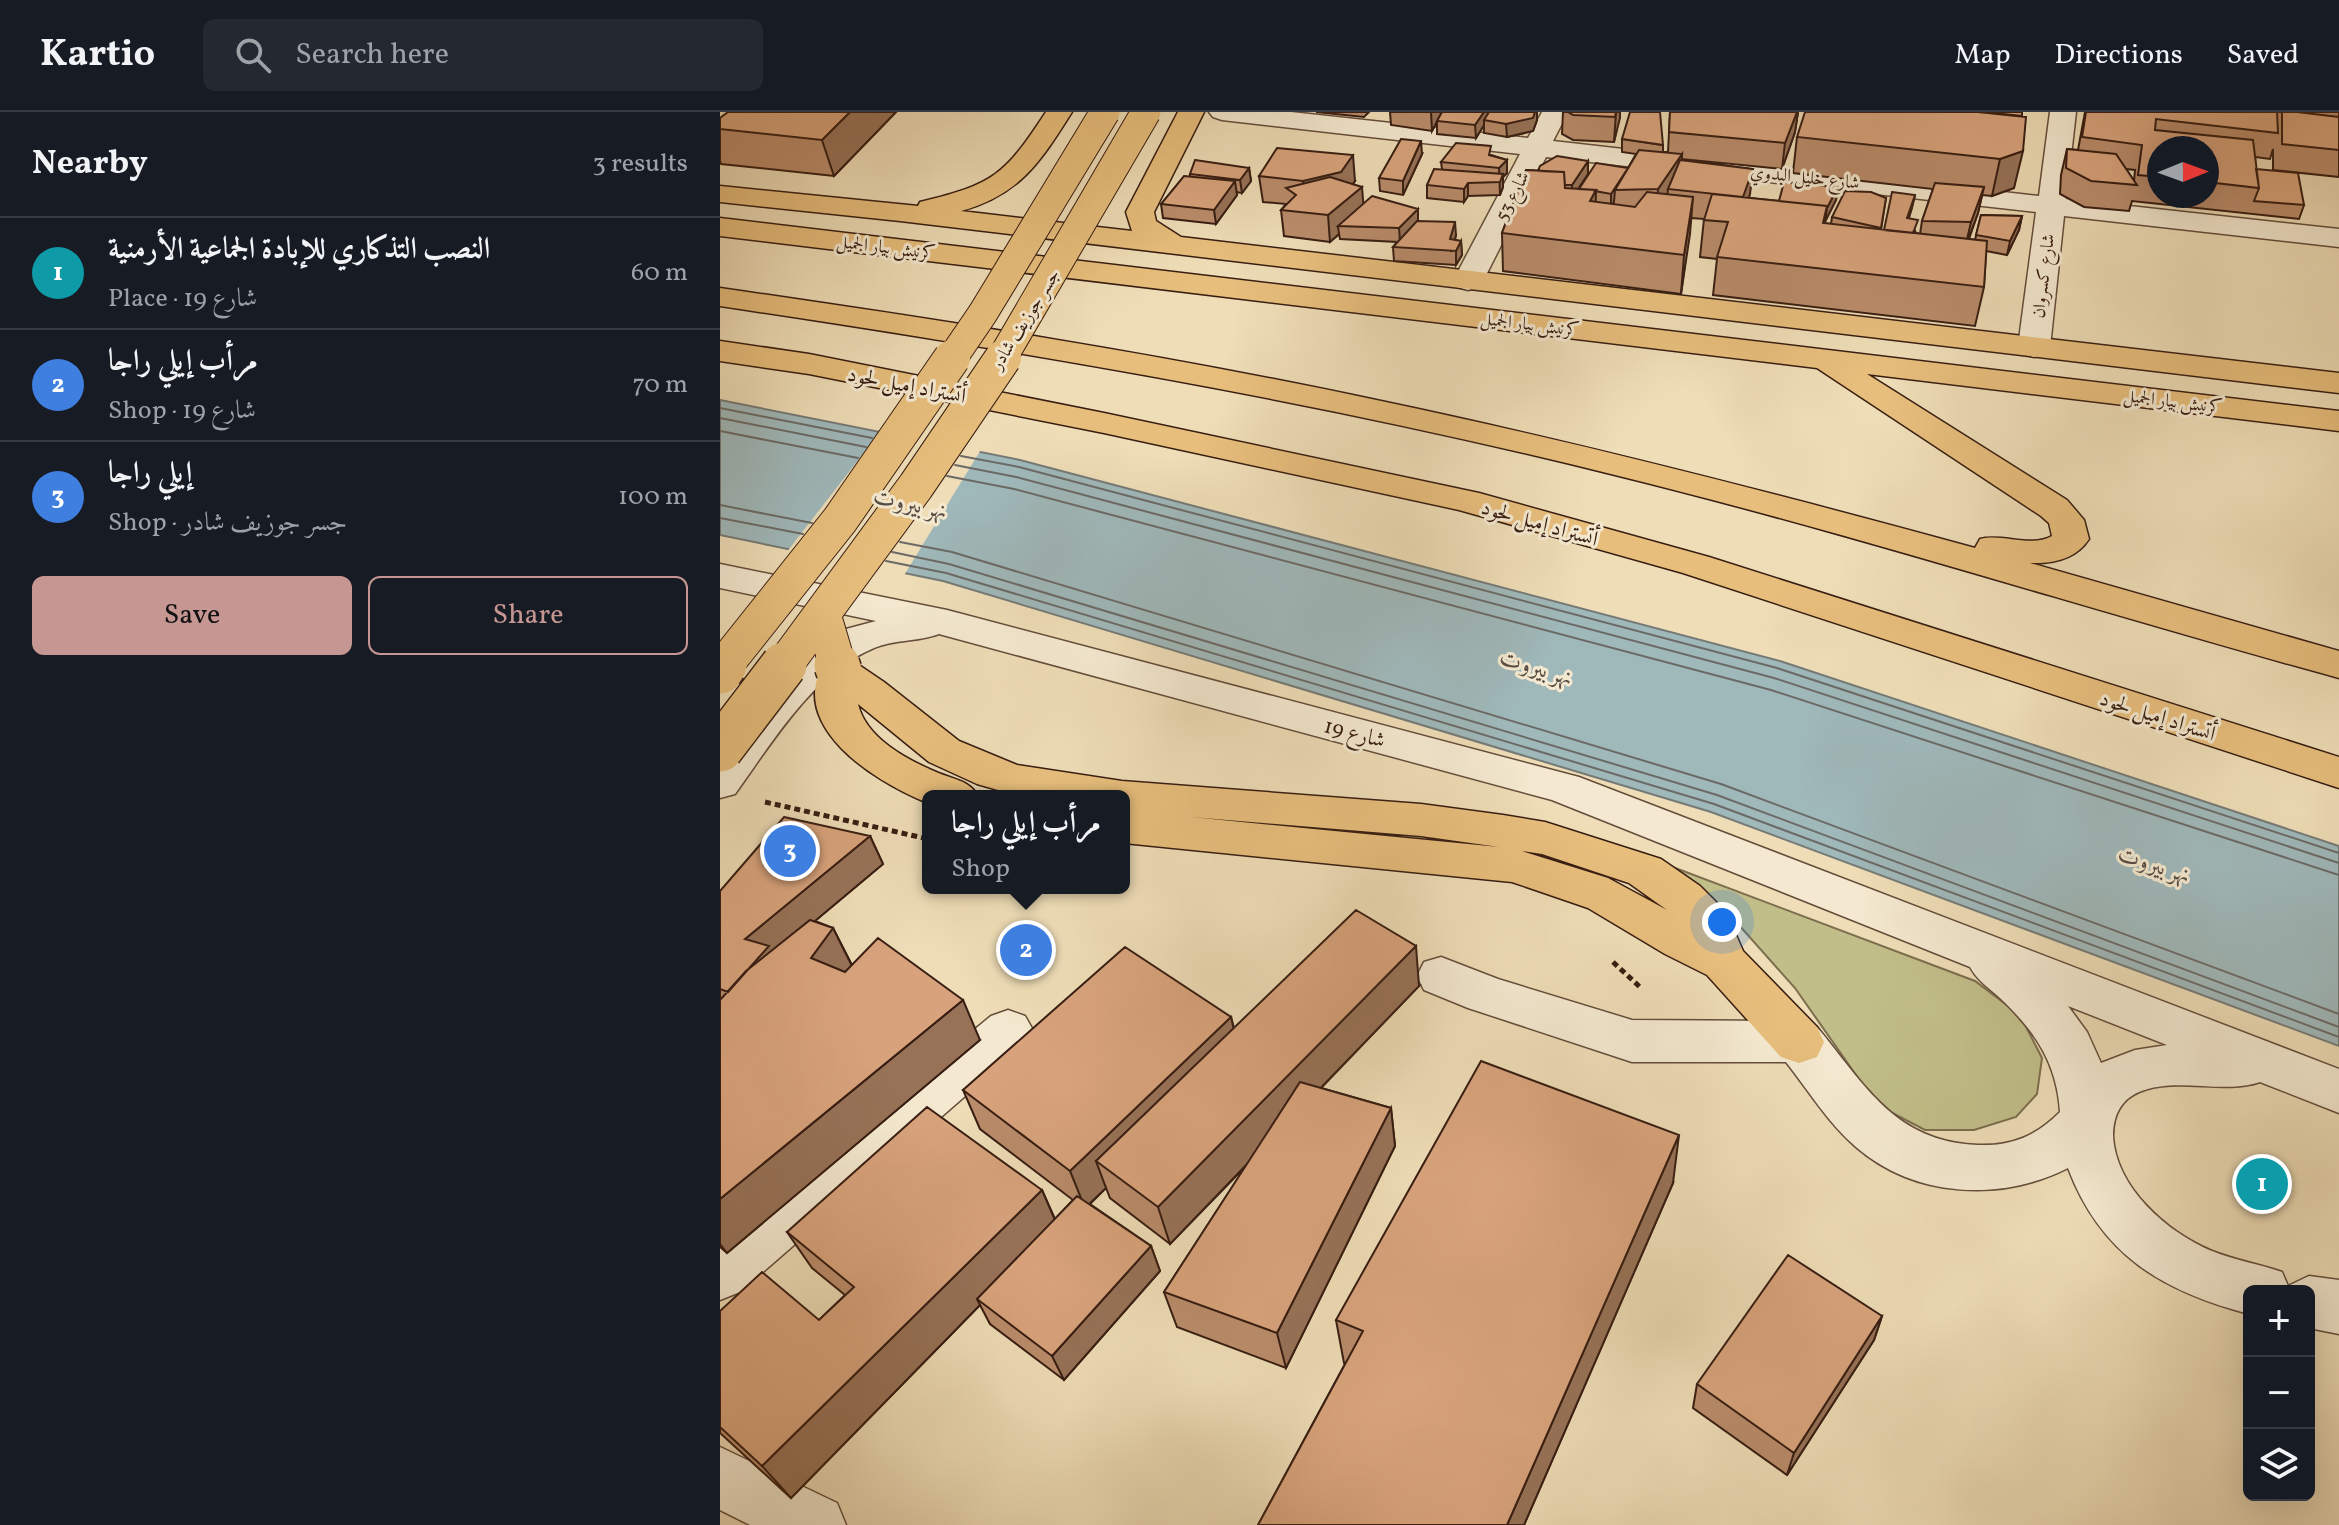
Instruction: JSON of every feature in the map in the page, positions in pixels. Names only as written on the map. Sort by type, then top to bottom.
[{"type":"highway","points":[[900,212],[943,206],[996,189],[1024,166],[1059,112]]},
{"type":"highway","name":"جسر جوزيف شادر","points":[[720,671],[849,507],[983,313],[1105,112]]},
{"type":"highway","name":"جسر جوزيف شادر","points":[[720,749],[823,616],[1025,323],[1146,112]]},
{"type":"highway","points":[[1176,246],[1142,225],[1140,212],[1191,112]]},
{"type":"highway","name":"كرنيش بيار الجميل","points":[[720,194],[900,212],[2339,383]]},
{"type":"highway","name":"كرنيش بيار الجميل","points":[[720,227],[2339,421]]},
{"type":"highway","points":[[720,297],[1133,363],[1379,411],[1600,461],[1891,534],[2339,665]]},
{"type":"highway","name":"أتستراد إميل لحود","points":[[720,351],[809,364],[1088,419],[1466,501],[1696,565],[2339,773]]},
{"type":"highway","points":[[1820,359],[2054,508],[2071,530],[2071,539],[2066,545],[2039,553],[1891,534]]},
{"type":"highway","points":[[823,616],[839,671],[836,697],[841,714],[854,737],[900,774],[941,790]]},
{"type":"highway","points":[[839,671],[878,698],[923,737],[969,765],[1007,779],[1061,790]]},
{"type":"highway","points":[[1130,797],[1421,820],[1529,852],[1551,874],[1613,900],[1681,944],[1724,962],[1799,1042]]},
{"type":"highway","points":[[1130,827],[1529,852]]},
{"type":"street","name":"شارع خليل البدوي","points":[[1230,112],[1378,120],[1537,147],[2339,238]]},
{"type":"street","name":"شارع 53","points":[[1468,281],[1555,112]]},
{"type":"street","name":"شارع كسروان","points":[[2034,347],[2063,112]]},
{"type":"street","name":"شارع 19","points":[[720,578],[947,623],[1564,788],[2339,1091]]},
{"type":"street","points":[[720,578],[741,601],[743,619],[720,654]]},
{"type":"street","points":[[735,791],[776,709],[831,656],[854,641],[887,631],[947,623]]},
{"type":"street","points":[[720,681],[735,677],[753,678],[769,685],[776,709]]},
{"type":"street","points":[[1972,945],[2022,988],[2063,1035],[2082,1080],[2092,1168],[2126,1221],[2163,1253],[2211,1279],[2243,1287]]},
{"type":"street","points":[[1441,976],[1485,994],[1632,1041],[1799,1042],[1876,1132],[1925,1162],[1981,1168],[2017,1164],[2055,1149],[2086,1120],[2109,1084],[2140,1070],[2181,1063],[2280,1068]]},
{"type":"street","points":[[720,1274],[1008,1030]]},
{"type":"street","points":[[720,1477],[815,1525]]},
{"type":"path","points":[[735,791],[922,838]]},
{"type":"shaded area","points":[[1662,863],[1975,981],[2020,1015],[2042,1058],[2037,1094],[2016,1117],[1974,1130],[1925,1130],[1877,1105],[1795,988],[1730,915]]},
{"type":"water","name":"نهر بيروت","points":[[720,400],[1020,460],[1780,661],[2339,846],[2339,1046],[1711,812],[943,581],[720,535]]},
{"type":"pier","points":[[883,428],[982,448],[903,577],[786,553]]},
{"type":"building","points":[[728,112],[850,112],[822,140],[720,129],[720,118]]},
{"type":"building","points":[[1442,112],[1484,112],[1475,125],[1437,121]]},
{"type":"building","points":[[1489,112],[1535,112],[1533,118],[1506,124],[1484,120]]},
{"type":"building","points":[[1568,112],[1616,112],[1615,117],[1573,115]]},
{"type":"building","points":[[1630,112],[1660,112],[1663,145],[1622,139]]},
{"type":"building","points":[[1670,112],[1797,112],[1785,143],[1669,132]]},
{"type":"building","points":[[1805,112],[1978,112],[2026,117],[2023,151],[2000,159],[1797,137]]},
{"type":"building","points":[[1984,112],[2022,112],[2022,116]]},
{"type":"building","points":[[2086,112],[2277,112],[2278,133],[2156,119],[2155,130],[2214,136],[2147,136],[2147,176],[2138,175],[2142,145],[2082,137]]},
{"type":"building","points":[[2282,112],[2339,117],[2339,150],[2282,144]]},
{"type":"building","points":[[2219,137],[2253,140],[2259,188],[2219,183]]},
{"type":"building","points":[[1401,139],[1421,141],[1403,181],[1379,178]]},
{"type":"building","points":[[1456,143],[1491,146],[1489,155],[1507,160],[1499,168],[1441,162]]},
{"type":"building","points":[[1277,148],[1353,155],[1341,172],[1303,181],[1259,176]]},
{"type":"building","points":[[2067,149],[2116,154],[2137,185],[2091,181],[2066,168]]},
{"type":"building","points":[[1639,150],[1682,154],[1658,189],[1615,190]]},
{"type":"building","points":[[1557,156],[1588,161],[1572,185],[1565,185],[1564,172],[1538,171],[1540,166]]},
{"type":"building","points":[[1195,160],[1249,168],[1240,180],[1190,174]]},
{"type":"building","points":[[1680,160],[1753,169],[1743,197],[1668,189]]},
{"type":"building","points":[[1596,163],[1628,168],[1611,194],[1579,189]]},
{"type":"building","points":[[1434,169],[1503,174],[1500,182],[1468,183],[1464,189],[1427,185]]},
{"type":"building","points":[[2256,169],[2298,173],[2304,205],[2254,201],[2259,188]]},
{"type":"building","points":[[1526,170],[1564,172],[1565,188],[1596,190],[1590,201],[1635,207],[1647,192],[1693,197],[1684,255],[1502,233]]},
{"type":"building","points":[[1184,176],[1235,181],[1214,210],[1161,204]]},
{"type":"building","points":[[1330,177],[1362,187],[1328,215],[1281,210],[1296,195],[1286,188]]},
{"type":"building","points":[[1784,182],[1838,187],[1827,208],[1779,201]]},
{"type":"building","points":[[1935,183],[1984,187],[1971,222],[1922,221]]},
{"type":"building","points":[[1845,191],[1871,192],[1886,198],[1881,228],[1832,217]]},
{"type":"building","points":[[1892,192],[1915,195],[1907,218],[1918,220],[1913,233],[1884,230]]},
{"type":"building","points":[[1712,194],[1827,206],[1823,223],[1987,241],[1984,287],[1717,257],[1728,222],[1704,220]]},
{"type":"building","points":[[1372,196],[1418,209],[1399,228],[1338,226]]},
{"type":"building","points":[[1981,215],[2022,216],[2010,241],[1976,235]]},
{"type":"building","points":[[1417,221],[1455,222],[1450,239],[1461,241],[1456,251],[1393,247]]},
{"type":"building","points":[[784,817],[870,836],[745,939],[769,946],[728,992],[720,989],[720,891]]},
{"type":"building","points":[[1356,910],[1416,946],[1158,1207],[1096,1161]]},
{"type":"building","points":[[810,920],[833,928],[811,958],[845,972],[878,938],[963,1000],[720,1199],[720,1000],[746,971]]},
{"type":"building","points":[[1125,947],[1231,1017],[1070,1171],[963,1090]]},
{"type":"building","points":[[1481,1061],[1679,1135],[1507,1525],[1258,1525],[1363,1331],[1336,1320]]},
{"type":"building","points":[[1300,1082],[1391,1108],[1277,1333],[1164,1292]]},
{"type":"building","points":[[927,1107],[1042,1190],[762,1466],[720,1427],[720,1311],[762,1272],[819,1320],[854,1287],[787,1232]]},
{"type":"building","points":[[1077,1196],[1151,1246],[1052,1356],[977,1299]]},
{"type":"building","points":[[1788,1255],[1882,1316],[1794,1453],[1697,1384]]},
{"type":"place","name":"إيلي راجا","points":[[790,851]]},
{"type":"place","name":"مرأب إيلي راجا","points":[[1026,950]]},
{"type":"place","name":"النصب التذكاري للإبادة الجماعية الأرمنية","points":[[2262,1184]]}]
